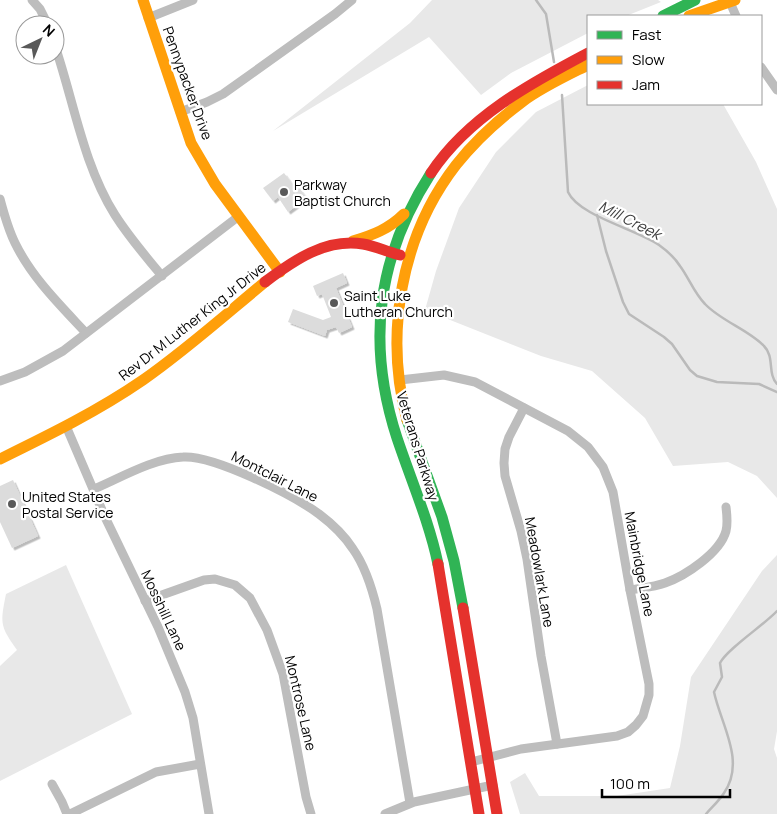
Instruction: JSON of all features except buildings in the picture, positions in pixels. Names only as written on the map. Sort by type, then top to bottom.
[{"type":"main road","name":"Pennypacker Drive","points":[[143,0],[191,143],[215,184],[280,272]]},
{"type":"main road","points":[[665,15],[695,0]]},
{"type":"main road","points":[[692,15],[731,1]]},
{"type":"main road","name":"Veterans Parkway","points":[[479,814],[437,560],[419,500],[393,427],[381,370],[380,312],[392,253],[411,205],[436,164],[474,125],[520,90],[587,54]]},
{"type":"main road","name":"Veterans Parkway","points":[[497,814],[454,562],[442,519],[408,422],[396,361],[399,297],[409,256],[419,227],[436,193],[459,160],[474,143],[522,101],[587,66]]},
{"type":"main road","points":[[346,243],[385,231],[411,205]]},
{"type":"main road","name":"Rev Dr M Luther King Jr Drive","points":[[0,459],[104,406],[145,379],[280,272],[308,253],[346,243],[369,245],[392,253],[409,256]]},
{"type":"street","points":[[32,0],[43,15]]},
{"type":"street","points":[[148,18],[193,0]]},
{"type":"street","points":[[180,112],[223,94],[352,0]]},
{"type":"street","points":[[731,1],[736,15]]},
{"type":"street","points":[[61,65],[78,125],[102,190],[115,215],[162,276]]},
{"type":"street","points":[[762,68],[777,90]]},
{"type":"street","points":[[0,200],[10,233],[23,258],[54,299],[86,333]]},
{"type":"street","points":[[0,381],[38,366],[63,351],[239,216]]},
{"type":"street","name":"Mainbridge Lane","points":[[400,380],[444,375],[474,382],[579,438],[596,457],[613,492],[649,684],[650,695],[642,716],[632,728],[617,736],[522,749],[471,762]]},
{"type":"street","name":"Meadowlark Lane","points":[[524,408],[505,449],[505,476],[527,559],[541,656],[557,744]]},
{"type":"street","name":"Mosshill Lane","points":[[66,426],[105,517],[186,692],[193,718],[208,814]]},
{"type":"street","name":"Montclair Lane","points":[[94,489],[152,464],[182,457],[204,459],[247,476],[296,500],[319,514],[338,531],[354,549],[360,560],[370,583],[377,608],[410,803]]},
{"type":"street","points":[[630,590],[665,583],[683,574],[709,555],[722,540],[726,532],[726,508]]},
{"type":"street","name":"Montrose Lane","points":[[145,601],[204,580],[215,579],[235,585],[250,598],[268,630],[283,674],[311,814]]},
{"type":"street","points":[[52,784],[68,814],[156,772],[200,764]]},
{"type":"street","points":[[385,814],[410,803],[493,785]]},
{"type":"shaded area","points":[[432,0],[658,0],[661,2],[628,15],[587,15],[587,34],[511,73],[481,95],[429,37],[273,131],[410,23]]},
{"type":"shaded area","points":[[587,86],[587,105],[724,105],[756,162],[777,209],[777,498],[757,476],[728,462],[673,466],[645,418],[592,371],[541,356],[425,310],[436,271],[459,208],[496,152],[536,112]]},
{"type":"shaded area","points":[[777,555],[777,731],[774,749],[777,758],[777,814],[520,814],[510,782],[525,773],[539,796],[617,796],[670,788],[680,746],[691,677],[762,571]]},
{"type":"shaded area","points":[[66,565],[132,714],[0,781],[0,666],[17,650],[4,630],[2,619],[6,594]]},
{"type":"waterway","name":"Mill Creek","points":[[536,0],[546,14],[554,62]]},
{"type":"waterway","name":"Mill Creek","points":[[562,95],[568,192],[574,201],[596,215],[649,239],[673,257],[705,304],[764,346],[769,355],[772,375],[777,384]]},
{"type":"waterway","points":[[597,215],[606,251],[623,302],[629,314],[672,344],[690,370],[697,376],[717,382],[759,384],[777,392]]},
{"type":"waterway","points":[[706,814],[724,793],[730,781],[733,768],[730,743],[714,692],[722,677],[720,663],[730,651],[777,611]]},
{"type":"traffic: fast","points":[[665,15],[695,0]]},
{"type":"traffic: fast","points":[[431,173],[413,205],[399,236],[388,269],[382,301],[380,335],[387,403],[397,438],[430,532],[438,564]]},
{"type":"traffic: fast","points":[[407,420],[442,517],[454,561],[463,608]]},
{"type":"traffic: slow","points":[[143,0],[191,143],[215,184],[280,272]]},
{"type":"traffic: slow","points":[[692,15],[735,0]]},
{"type":"traffic: slow","points":[[407,420],[400,387],[397,354],[398,320],[402,287],[410,254],[422,223],[437,193],[456,165],[487,131],[504,116],[554,82],[587,66]]},
{"type":"traffic: slow","points":[[353,241],[380,231],[393,224],[404,214]]},
{"type":"traffic: slow","points":[[0,459],[55,432],[143,380],[190,345],[265,282]]},
{"type":"traffic: jam","points":[[431,173],[446,153],[482,118],[523,89],[587,54]]},
{"type":"traffic: jam","points":[[265,282],[298,259],[336,244],[363,244],[400,255]]},
{"type":"traffic: jam","points":[[438,564],[479,814]]},
{"type":"traffic: jam","points":[[463,608],[497,814]]},
{"type":"place","name":"Parkway Baptist Church","points":[[284,192]]},
{"type":"place","name":"Saint Luke Lutheran Church","points":[[334,303]]},
{"type":"place","name":"United States Postal Service","points":[[12,504]]}]
